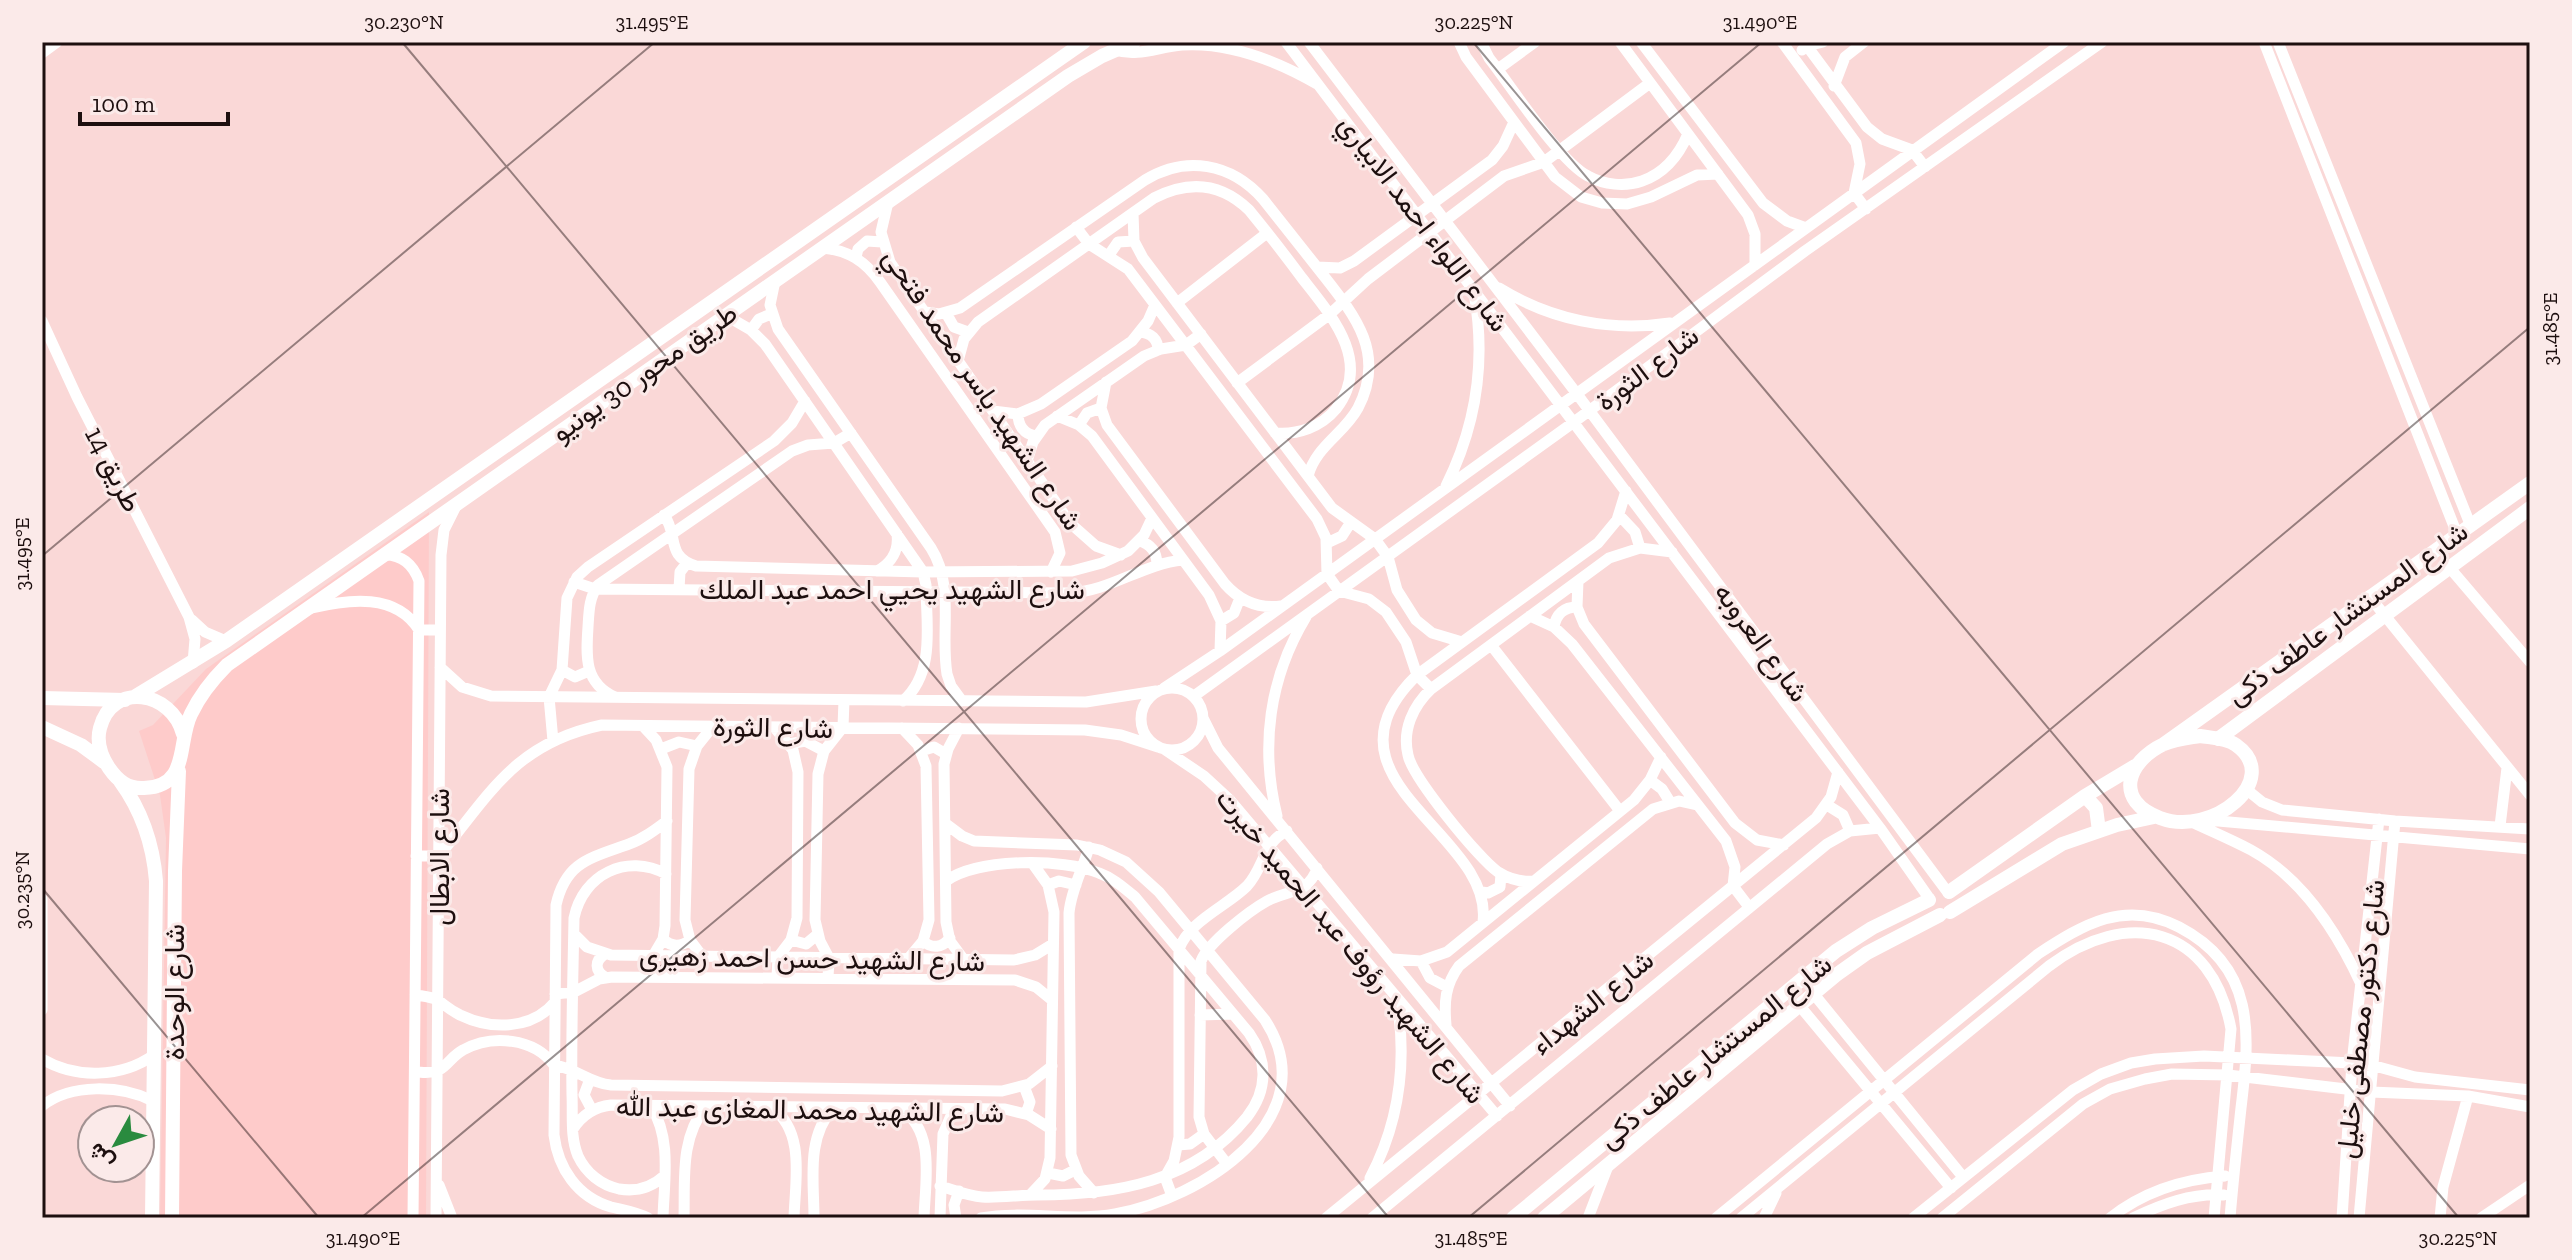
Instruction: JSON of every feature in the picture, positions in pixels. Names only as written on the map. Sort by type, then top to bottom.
[{"type":"street","points":[[42,53],[57,42]]},
{"type":"street","name":"طريق محور 30 يونيو","points":[[130,698],[226,641],[1084,42]]},
{"type":"street","name":"طريق محور 30 يونيو","points":[[183,734],[199,699],[219,673],[300,612],[1068,76],[1134,42]]},
{"type":"street","name":"شارع اللواء احمد الابياري","points":[[1286,42],[1562,405]]},
{"type":"street","name":"شارع اللواء احمد الابياري","points":[[1309,42],[1577,394]]},
{"type":"street","points":[[1459,42],[1544,162],[1572,192],[1592,201],[1615,204],[1639,201],[1697,175],[1718,174]]},
{"type":"street","points":[[1481,42],[1489,58],[1571,163],[1590,178],[1613,184],[1637,183],[1659,173],[1674,160],[1688,134]]},
{"type":"street","points":[[1498,69],[1535,42]]},
{"type":"street","points":[[1782,42],[1856,143],[1860,164],[1854,193],[1866,209]]},
{"type":"street","points":[[1793,56],[1806,44],[1823,42]]},
{"type":"street","points":[[1822,95],[1835,84],[1845,57],[1864,42]]},
{"type":"street","name":"شارع الثورة","points":[[440,667],[454,681],[481,695],[1086,702],[1160,690],[1220,651],[2064,42]]},
{"type":"street","name":"شارع الثورة","points":[[1194,696],[1866,209],[2102,42]]},
{"type":"street","points":[[2264,42],[2457,534]]},
{"type":"street","points":[[2278,42],[2470,524]]},
{"type":"street","points":[[1630,44],[1650,83],[1752,224],[1757,244],[1755,265]]},
{"type":"street","points":[[1630,44],[1683,98],[1763,203],[1778,216],[1806,228]]},
{"type":"street","points":[[1806,44],[1874,133],[1912,150],[1925,167]]},
{"type":"street","points":[[1114,50],[1137,53],[1193,45],[1224,48],[1284,67],[1322,88]]},
{"type":"street","points":[[1475,68],[1489,58]]},
{"type":"street","points":[[1237,383],[1330,314],[1368,279],[1504,176],[1544,162],[1650,83]]},
{"type":"street","points":[[1669,109],[1683,98]]},
{"type":"street","points":[[1317,267],[1332,269],[1348,265],[1492,160],[1503,146],[1514,122]]},
{"type":"street","points":[[925,312],[946,313],[960,308],[1154,174],[1176,166],[1198,164],[1220,168],[1254,189],[1345,302],[1365,338],[1369,365],[1365,389],[1352,419],[1318,454],[1308,476]]},
{"type":"street","points":[[958,361],[968,332],[978,322],[1144,205],[1175,189],[1197,185],[1216,188],[1242,203],[1283,253],[1343,334],[1350,357],[1350,375],[1345,393],[1336,408],[1317,425],[1292,433],[1275,433]]},
{"type":"street","points":[[1133,189],[1144,205]]},
{"type":"street","name":"شارع الشهيد ياسر محمد فتحي","points":[[888,202],[882,221],[882,242],[890,262],[1076,530],[1096,546],[1121,555]]},
{"type":"street","points":[[1133,213],[1134,241],[1143,258],[1332,508],[1375,539],[1388,557],[1397,590],[1416,620],[1432,633],[1462,642]]},
{"type":"street","points":[[1076,227],[1089,244],[1128,269],[1317,519],[1327,543],[1327,574],[1339,591],[1369,599],[1386,612],[1406,642],[1417,675],[1431,689]]},
{"type":"street","points":[[1177,303],[1267,233]]},
{"type":"street","points":[[856,257],[858,249],[867,241],[882,242]]},
{"type":"street","points":[[1109,255],[1118,242],[1134,241]]},
{"type":"street","points":[[1283,253],[1297,243]]},
{"type":"street","name":"شارع الشهيد ياسر محمد فتحي","points":[[822,248],[856,257],[873,272],[889,294],[1051,526],[1060,546],[1058,560],[1051,572]]},
{"type":"street","points":[[775,281],[770,297],[771,314],[778,329],[931,548],[943,572],[946,668],[951,686],[962,701]]},
{"type":"street","points":[[1494,285],[1535,307],[1579,321],[1627,327],[1675,323]]},
{"type":"street","points":[[1444,490],[1467,434],[1476,394],[1480,341],[1474,289]]},
{"type":"street","points":[[993,411],[1018,414],[1041,404],[1125,346],[1140,332],[1155,305]]},
{"type":"street","points":[[946,313],[954,327],[968,332]]},
{"type":"street","points":[[751,330],[759,319],[771,314]]},
{"type":"street","points":[[725,315],[751,330],[765,344],[923,572],[926,592],[925,666],[917,685],[903,701]]},
{"type":"street","name":"طريق 14","points":[[42,321],[77,397],[189,617],[195,639],[193,663]]},
{"type":"street","points":[[1140,332],[1152,336],[1158,350]]},
{"type":"street","points":[[1027,461],[1036,436],[1057,416],[1144,356],[1186,345],[1201,334]]},
{"type":"street","points":[[1106,382],[1100,399],[1107,425],[1225,584],[1240,598],[1260,606],[1282,606]]},
{"type":"street","name":"شارع العروبه","points":[[1577,394],[1930,871],[1948,891]]},
{"type":"street","points":[[616,698],[600,688],[589,671],[586,657],[589,605],[595,589],[606,578],[785,456],[799,435],[805,401]]},
{"type":"street","name":"شارع العروبه","points":[[1562,405],[1880,828],[1929,899]]},
{"type":"street","points":[[1079,425],[1087,413],[1101,408]]},
{"type":"street","points":[[1018,414],[1024,430],[1036,436]]},
{"type":"street","points":[[1057,416],[1079,425],[1092,436],[1214,603],[1221,621],[1220,651]]},
{"type":"street","points":[[553,741],[549,697],[562,670],[567,598],[574,582],[588,567],[774,441],[799,435],[817,443],[834,443],[851,433]]},
{"type":"street","name":"شارع المستشار عاطف ذكى","points":[[2164,744],[2530,483]]},
{"type":"street","points":[[1483,922],[1482,892],[1471,873],[1406,796],[1390,771],[1384,741],[1389,713],[1401,690],[1417,675],[1598,543],[1619,515],[1626,491]]},
{"type":"street","name":"شارع الابطال","points":[[436,1218],[442,538],[459,501]]},
{"type":"street","name":"شارع المستشار عاطف ذكى","points":[[2218,739],[2530,508]]},
{"type":"street","name":"شارع الشهيد يحيي احمد عبد الملك","points":[[664,515],[675,550],[687,563],[704,567],[923,572],[1051,572],[1092,567],[1121,555],[1139,541],[1152,518]]},
{"type":"street","points":[[1619,515],[1635,532],[1640,548]]},
{"type":"street","points":[[1327,543],[1342,536],[1351,522]]},
{"type":"street","points":[[1060,546],[1070,540],[1076,530]]},
{"type":"street","points":[[877,571],[888,563],[895,552],[897,533]]},
{"type":"street","points":[[1139,541],[1151,547],[1157,565]]},
{"type":"street","points":[[1533,881],[1517,880],[1501,874],[1488,863],[1422,785],[1411,767],[1406,746],[1408,724],[1417,705],[1431,689],[1609,558],[1640,548],[1672,552]]},
{"type":"street","name":"شارع الابطال","points":[[382,555],[400,557],[417,575],[413,1218]]},
{"type":"street","name":"شارع الشهيد يحيي احمد عبد الملك","points":[[574,582],[595,589],[1083,592],[1108,586],[1157,565],[1183,560]]},
{"type":"street","points":[[679,589],[680,572],[687,563]]},
{"type":"street","points":[[2449,567],[2530,662]]},
{"type":"street","points":[[1578,581],[1577,607],[1588,632],[1735,823],[1741,845],[1733,886],[1749,907]]},
{"type":"street","points":[[2369,596],[2530,795]]},
{"type":"street","points":[[1221,621],[1234,613],[1240,598]]},
{"type":"street","points":[[300,612],[340,602],[373,602],[403,612],[412,618],[419,630],[440,630]]},
{"type":"street","points":[[1554,627],[1558,614],[1570,607],[1577,607]]},
{"type":"street","points":[[1278,820],[1268,767],[1270,713],[1284,661],[1309,613]]},
{"type":"street","points":[[1530,616],[1554,627],[1572,644],[1697,805],[1741,845],[1784,845]]},
{"type":"street","name":"طريق 14","points":[[189,617],[205,632],[226,641]]},
{"type":"street","points":[[1731,630],[1746,619]]},
{"type":"street","points":[[1491,645],[1620,811]]},
{"type":"street","points":[[562,670],[575,677],[589,671]]},
{"type":"street","points":[[2247,684],[2245,695],[2248,700],[2262,706]]},
{"type":"street","points":[[1180,688],[1194,696],[1203,718],[1201,732],[1192,743],[1179,750],[1161,748],[1143,731],[1140,716],[1145,702],[1160,690],[1180,688]]},
{"type":"street","points":[[42,698],[130,698],[153,699],[162,703],[176,716],[183,734],[179,766],[169,780],[149,788],[119,781],[105,762],[98,742],[102,721],[116,705],[130,698]]},
{"type":"street","points":[[828,978],[829,958],[815,920],[818,774],[824,751],[843,727],[844,700]]},
{"type":"street","name":"شارع الشهيد رؤوف عبد الحميد خيرت","points":[[1203,718],[1218,748],[1510,1106]]},
{"type":"street","name":"شارع الثورة","points":[[439,856],[506,773],[534,751],[553,741],[602,725],[1085,730],[1121,735],[1161,748]]},
{"type":"street","points":[[643,726],[661,749],[667,767],[665,926],[663,939],[653,956]]},
{"type":"street","points":[[702,956],[690,940],[685,920],[689,769],[697,746],[713,726]]},
{"type":"street","points":[[42,727],[68,738],[105,762]]},
{"type":"street","points":[[774,727],[789,744],[798,772],[797,918],[791,940],[778,957],[777,978]]},
{"type":"street","points":[[902,728],[921,751],[927,773],[929,920],[923,941],[908,959]]},
{"type":"street","points":[[959,728],[946,754],[946,922],[950,938],[964,960]]},
{"type":"street","points":[[1948,891],[1955,902],[1945,914],[1931,910],[1929,899],[1936,891],[1948,891],[2085,796],[2135,766],[2149,753],[2164,744],[2191,737],[2218,739],[2236,745],[2243,752],[2250,770],[2246,789],[2231,806],[2201,821]]},
{"type":"street","points":[[789,744],[805,741],[824,751]]},
{"type":"street","points":[[661,749],[679,742],[697,746]]},
{"type":"street","points":[[921,751],[934,747],[946,754]]},
{"type":"street","name":"شارع الشهيد رؤوف عبد الحميد خيرت","points":[[1161,748],[1213,784],[1497,1116]]},
{"type":"street","points":[[1393,959],[1421,961],[1447,952],[1640,794],[1661,757]]},
{"type":"street","name":"شارع الوحدة","points":[[172,1218],[179,766]]},
{"type":"street","points":[[2135,766],[2129,789],[2134,801],[2154,817],[2167,821],[2280,825],[2530,849]]},
{"type":"street","points":[[2507,768],[2507,846]]},
{"type":"street","name":"شارع الشهداء","points":[[1326,1218],[1816,818],[1835,789],[1838,772]]},
{"type":"street","points":[[1650,780],[1662,789],[1670,802]]},
{"type":"street","name":"شارع الوحدة","points":[[119,781],[142,817],[154,864],[152,1218]]},
{"type":"street","points":[[2246,789],[2262,802],[2282,810],[2530,829]]},
{"type":"street","points":[[2085,796],[2098,815],[2099,831]]},
{"type":"street","points":[[1446,1026],[1444,1005],[1447,987],[1459,966],[1646,814],[1670,802],[1697,805]]},
{"type":"street","points":[[1827,805],[1843,815],[1850,831]]},
{"type":"street","points":[[2280,825],[2276,819],[2282,810]]},
{"type":"street","name":"شارع المستشار عاطف ذكى","points":[[1544,1218],[1813,993],[1867,953],[1945,914],[2051,849],[2099,831],[2154,817]]},
{"type":"street","name":"شارع دكتور مصطفى خليل","points":[[2342,1218],[2352,1063],[2379,819]]},
{"type":"street","points":[[648,1218],[601,1203],[585,1194],[570,1179],[559,1158],[554,1135],[556,905],[562,886],[573,870],[586,859],[644,837],[667,821]]},
{"type":"street","points":[[2201,821],[2252,851],[2284,875],[2313,904],[2332,929],[2362,985]]},
{"type":"street","name":"شارع دكتور مصطفى خليل","points":[[2359,1218],[2395,821]]},
{"type":"street","points":[[946,824],[956,833],[974,841],[1089,847],[1114,855],[1138,871],[1265,1020],[1275,1036],[1284,1066],[1280,1097],[1274,1112],[1256,1137],[1227,1164],[1172,1196],[1131,1211],[1095,1217],[981,1218]]},
{"type":"street","name":"شارع الشهداء","points":[[1372,1218],[1827,844],[1850,831],[1880,828]]},
{"type":"street","points":[[1172,1196],[1165,1177],[1178,1145],[1179,949],[1191,932],[1245,888],[1256,874],[1268,846],[1287,831]]},
{"type":"street","points":[[1005,843],[1006,865]]},
{"type":"street","points":[[619,847],[624,866]]},
{"type":"street","points":[[1089,847],[1069,913],[1071,1155],[1075,1170],[1094,1193]]},
{"type":"street","points":[[416,856],[439,856]]},
{"type":"street","points":[[1030,1195],[1041,1186],[1048,1173],[1052,1066],[1053,902],[1048,885],[1033,864]]},
{"type":"street","points":[[940,1186],[983,1197],[1094,1193],[1120,1190],[1165,1177],[1214,1147],[1249,1114],[1264,1081],[1261,1055],[1256,1043],[1200,973],[1124,888],[1100,873],[1062,864],[975,867],[946,881]]},
{"type":"street","points":[[664,1176],[642,1189],[623,1190],[605,1184],[584,1165],[575,1148],[572,1068],[574,934],[576,909],[585,889],[602,875],[624,866],[642,865],[666,874]]},
{"type":"street","points":[[1227,1164],[1204,1134],[1199,1117],[1201,961],[1206,949],[1267,901],[1303,888],[1317,868]]},
{"type":"street","points":[[1918,880],[1926,878],[1930,871]]},
{"type":"street","points":[[1482,892],[1488,893],[1500,887],[1501,874]]},
{"type":"street","points":[[1048,885],[1059,881],[1076,885]]},
{"type":"street","points":[[42,899],[42,1010]]},
{"type":"street","name":"شارع المستشار عاطف ذكى","points":[[1513,1218],[1836,951],[1872,928],[1929,899]]},
{"type":"street","points":[[1716,1218],[2038,954],[2098,919],[2127,914],[2153,916],[2196,936],[2215,952],[2230,971],[2242,998],[2247,1027],[2246,1060],[2230,1218]]},
{"type":"street","points":[[1741,1218],[2071,950],[2096,938],[2119,932],[2143,932],[2186,949],[2202,962],[2215,979],[2226,1003],[2231,1029],[2214,1218]]},
{"type":"street","name":"شارع الشهيد حسن احمد زهيرى","points":[[574,934],[587,947],[605,954],[653,956],[1022,960],[1053,944]]},
{"type":"street","points":[[791,940],[806,944],[818,934]]},
{"type":"street","points":[[923,941],[935,947],[950,938]]},
{"type":"street","points":[[663,939],[678,945],[690,940]]},
{"type":"street","points":[[605,954],[597,966],[599,973],[605,977]]},
{"type":"street","points":[[1022,960],[1022,982]]},
{"type":"street","points":[[1421,961],[1430,978],[1447,987]]},
{"type":"street","name":"شارع الشهيد حسن احمد زهيرى","points":[[555,998],[605,977],[1022,982],[1036,987],[1052,1000]]},
{"type":"street","points":[[1813,993],[1963,1177]]},
{"type":"street","points":[[415,995],[438,997],[450,1009],[464,1016],[503,1024],[532,1020],[545,1013],[555,998]]},
{"type":"street","points":[[1367,1185],[1386,1141],[1398,1095],[1402,1048],[1397,1001]]},
{"type":"street","points":[[1799,1005],[1951,1188]]},
{"type":"street","points":[[1200,1015],[1233,1014]]},
{"type":"street","points":[[415,1072],[437,1072],[467,1048],[493,1042],[529,1046],[546,1054],[554,1065],[572,1068]]},
{"type":"street","points":[[42,1059],[67,1070],[108,1072],[128,1069],[154,1055]]},
{"type":"street","points":[[1915,1218],[2073,1090],[2101,1074],[2131,1063],[2155,1059],[2229,1058],[2352,1063],[2415,1077],[2530,1090]]},
{"type":"street","name":"شارع الشهيد محمد المغازى عبد الله","points":[[572,1068],[590,1079],[611,1085],[1002,1091],[1024,1086],[1038,1079],[1052,1066]]},
{"type":"street","points":[[1942,1218],[2083,1104],[2110,1089],[2172,1074],[2228,1075],[2371,1092],[2468,1096],[2530,1107]]},
{"type":"street","points":[[590,1079],[584,1095],[592,1110]]},
{"type":"street","points":[[1024,1086],[1030,1102],[1026,1114]]},
{"type":"street","points":[[42,1106],[61,1095],[85,1091],[127,1092],[153,1101]]},
{"type":"street","points":[[2440,1218],[2443,1187],[2468,1096]]},
{"type":"street","name":"شارع الشهيد محمد المغازى عبد الله","points":[[573,1129],[592,1110],[611,1105],[1005,1109],[1026,1114],[1051,1129]]},
{"type":"street","points":[[651,1106],[663,1132],[663,1218]]},
{"type":"street","points":[[684,1218],[687,1141],[692,1126],[706,1106]]},
{"type":"street","points":[[770,1107],[784,1118],[795,1143],[794,1218]]},
{"type":"street","points":[[814,1218],[815,1138],[820,1124],[833,1108]]},
{"type":"street","points":[[900,1108],[914,1119],[922,1135],[925,1153],[924,1218]]},
{"type":"street","points":[[940,1218],[943,1134],[954,1109]]},
{"type":"street","points":[[922,1135],[932,1130],[943,1134]]},
{"type":"street","points":[[1178,1145],[1190,1144],[1204,1134]]},
{"type":"street","points":[[1588,1218],[1608,1165]]},
{"type":"street","points":[[1048,1173],[1063,1176],[1075,1170]]},
{"type":"street","points":[[437,1175],[452,1218]]},
{"type":"street","points":[[2110,1218],[2125,1206],[2158,1190],[2193,1180],[2234,1176]]},
{"type":"street","points":[[2481,1218],[2530,1185]]},
{"type":"street","points":[[618,1208],[623,1190]]},
{"type":"street","points":[[1764,1218],[1777,1190]]},
{"type":"street","points":[[956,1218],[954,1205],[959,1191]]},
{"type":"street","points":[[2133,1218],[2159,1205],[2187,1197],[2232,1195]]},
{"type":"shaded area","points":[[429,512],[426,1218],[160,1218],[166,838],[160,795],[139,731],[153,725],[206,669]]}]
